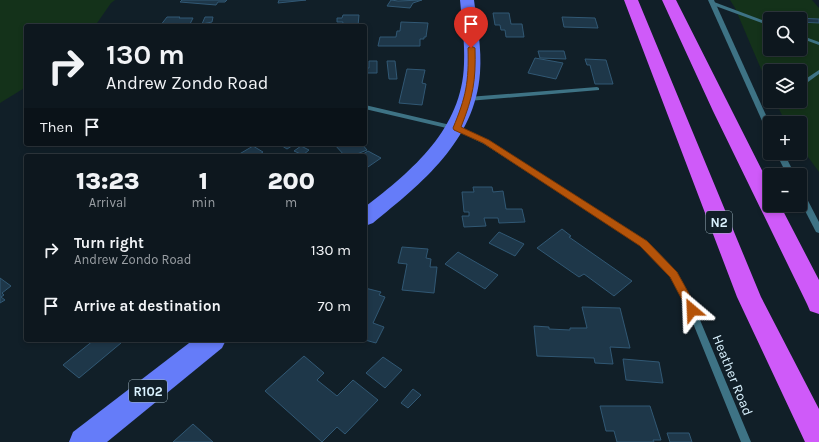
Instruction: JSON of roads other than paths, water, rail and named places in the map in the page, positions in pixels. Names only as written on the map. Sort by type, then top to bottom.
[{"type":"highway","name":"N2","points":[[631,0],[749,297],[819,440]]},
{"type":"highway","points":[[669,0],[722,111],[819,304]]},
{"type":"main road","points":[[367,216],[427,166],[444,147],[457,128],[468,99],[472,72],[467,0]]},
{"type":"main road","name":"R102","points":[[84,442],[210,342]]},
{"type":"street","points":[[712,1],[763,116]]},
{"type":"street","name":"Heather Road","points":[[367,107],[457,128],[486,142],[644,243],[674,274],[686,296],[746,442]]},
{"type":"street","points":[[807,207],[819,230]]},
{"type":"lane","points":[[712,1],[763,22]]},
{"type":"lane","points":[[807,39],[819,44]]},
{"type":"lane","points":[[807,80],[819,72]]},
{"type":"lane","points":[[468,99],[597,89]]}]
